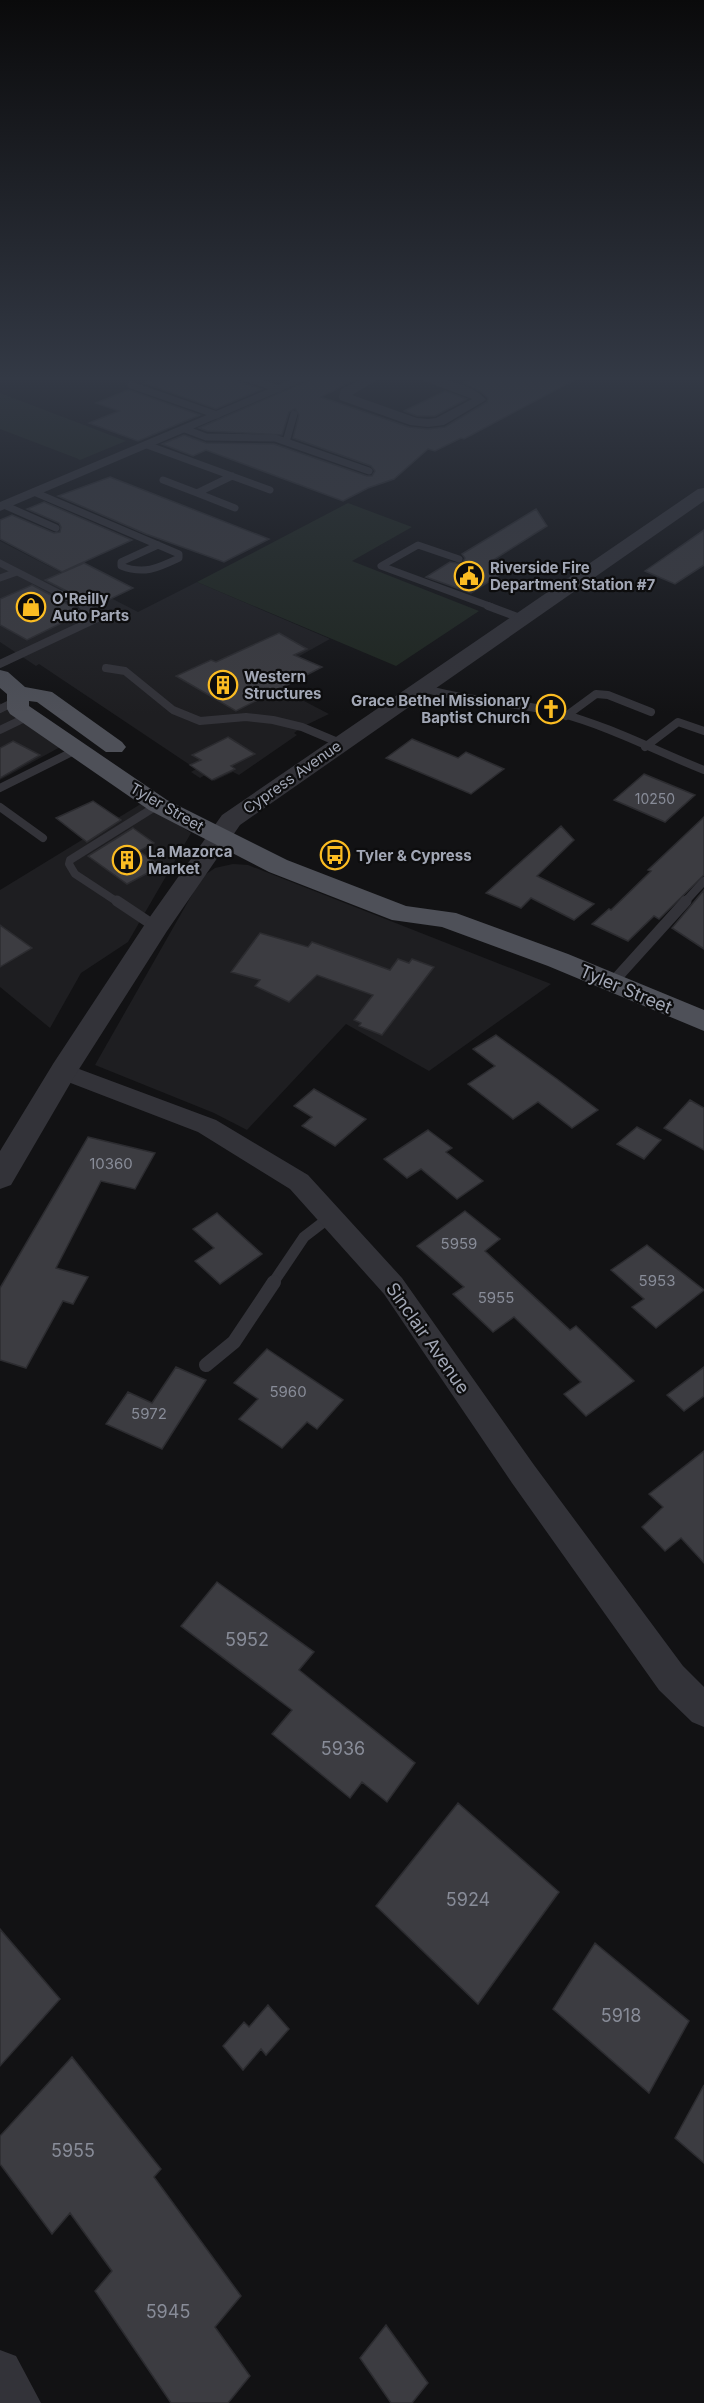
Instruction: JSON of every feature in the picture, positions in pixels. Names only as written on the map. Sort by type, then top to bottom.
[{"type":"main road","name":"Tyler Street","points":[[13,699],[45,697],[278,866],[402,914],[446,920],[612,983],[704,1021]]},
{"type":"main road","name":"Tyler Street","points":[[13,699],[78,749],[158,805],[225,828]]},
{"type":"street","points":[[2,506],[41,489]]},
{"type":"street","name":"Cypress Avenue","points":[[0,1176],[63,1071],[156,927],[225,828],[420,687],[704,493]]},
{"type":"street","name":"Sinclair Avenue","points":[[63,1071],[207,1126],[299,1182],[393,1286],[523,1474],[671,1678],[704,1710]]},
{"type":"street","points":[[0,2372],[20,2403]]},
{"type":"lane","points":[[187,489],[235,508]]},
{"type":"lane","points":[[197,493],[205,489]]},
{"type":"lane","points":[[34,492],[158,545],[179,554],[179,558],[146,573],[137,573],[121,566],[121,562],[158,545]]},
{"type":"lane","points":[[2,506],[56,528]]},
{"type":"lane","points":[[459,559],[418,545],[381,566],[520,618]]},
{"type":"lane","points":[[0,563],[102,616],[0,664]]},
{"type":"lane","points":[[0,578],[16,572]]},
{"type":"lane","points":[[106,668],[125,670],[172,710],[200,721],[246,717],[273,720],[302,727],[340,743]]},
{"type":"lane","points":[[420,687],[451,698],[522,705],[566,716],[704,770]]},
{"type":"lane","points":[[566,716],[592,696],[602,693],[651,712]]},
{"type":"lane","points":[[0,730],[13,699]]},
{"type":"lane","points":[[645,747],[678,722],[704,731]]},
{"type":"lane","points":[[0,788],[78,749]]},
{"type":"lane","points":[[156,927],[75,874],[69,864],[70,860],[158,805]]},
{"type":"lane","points":[[0,807],[43,838]]},
{"type":"lane","points":[[612,983],[704,881]]},
{"type":"lane","points":[[206,1365],[234,1342],[304,1237],[330,1216]]},
{"type":"shaded area","points":[[348,503],[412,527],[352,561],[479,611],[396,666],[197,582]]},
{"type":"shaded area","points":[[0,541],[138,612],[197,582],[330,639],[260,678],[329,714],[302,727],[294,733],[297,735],[239,775],[233,772],[214,781],[205,775],[200,778],[191,772],[196,769],[39,664],[36,666],[0,642]]},
{"type":"shaded area","points":[[0,703],[62,746],[0,780]]},
{"type":"shaded area","points":[[144,802],[191,833],[128,942],[81,973],[50,1028],[0,987],[0,890]]},
{"type":"shaded area","points":[[233,864],[248,865],[551,984],[429,1071],[346,1024],[247,1130],[214,1113],[95,1065],[202,877],[215,868]]},
{"type":"building","points":[[77,489],[141,489],[269,539],[224,562],[146,534],[58,496]]},
{"type":"building","points":[[311,489],[366,489],[343,501]]},
{"type":"building","points":[[44,502],[132,540],[62,572],[0,539],[0,520],[12,515],[54,533],[60,532],[59,523],[27,509]]},
{"type":"building","points":[[536,509],[547,526],[490,562],[509,569],[471,593],[426,577],[450,562],[462,564],[465,558],[462,554]]},
{"type":"building","points":[[704,530],[704,565],[675,584],[645,571]]},
{"type":"building","points":[[84,563],[133,588],[96,606],[45,580]]},
{"type":"building","name":"O'Reilly Auto Parts","points":[[32,585],[82,613],[27,640],[0,625],[0,599]]},
{"type":"building","points":[[279,633],[307,649],[294,655],[322,667],[236,711],[176,676],[211,660],[216,662]]},
{"type":"building","points":[[228,737],[255,754],[231,766],[235,769],[212,780],[190,765],[201,760],[192,755]]},
{"type":"building","points":[[412,739],[458,758],[466,752],[504,769],[471,794],[386,758]]},
{"type":"building","points":[[13,741],[40,755],[0,778],[0,748]]},
{"type":"building","points":[[644,774],[695,795],[665,822],[614,800]]},
{"type":"building","points":[[93,801],[121,820],[87,842],[56,818]]},
{"type":"building","points":[[704,817],[704,875],[659,919],[654,916],[628,941],[592,924],[609,909],[611,910],[651,871],[648,870]]},
{"type":"building","points":[[561,826],[574,840],[537,876],[594,904],[574,920],[531,898],[521,908],[486,893]]},
{"type":"building","name":"La Mazorca Market","points":[[133,828],[154,843],[139,851],[161,866],[127,884],[88,856]]},
{"type":"building","points":[[704,890],[704,949],[672,928]]},
{"type":"building","points":[[0,925],[32,948],[0,967]]},
{"type":"building","points":[[260,933],[308,947],[312,942],[390,970],[398,959],[409,963],[412,959],[434,967],[382,1035],[359,1026],[361,1023],[354,1020],[373,995],[317,975],[289,1002],[255,986],[260,980],[231,972]]},
{"type":"building","points":[[496,1035],[598,1110],[572,1128],[538,1102],[513,1119],[468,1084],[495,1066],[473,1049]]},
{"type":"building","points":[[314,1089],[366,1119],[335,1146],[302,1126],[312,1117],[294,1106]]},
{"type":"building","points":[[690,1100],[704,1108],[704,1150],[664,1128]]},
{"type":"building","points":[[637,1127],[661,1140],[644,1159],[617,1144]]},
{"type":"building","points":[[428,1130],[452,1148],[446,1152],[483,1181],[457,1199],[421,1169],[407,1178],[384,1159]]},
{"type":"building","points":[[88,1137],[155,1153],[135,1189],[101,1181],[56,1268],[88,1277],[73,1304],[63,1301],[26,1368],[0,1360],[0,1288]]},
{"type":"building","points":[[465,1211],[500,1239],[485,1251],[570,1330],[576,1326],[634,1381],[586,1416],[564,1394],[581,1382],[514,1317],[493,1332],[453,1294],[464,1287],[417,1246]]},
{"type":"building","points":[[217,1213],[262,1254],[220,1284],[195,1261],[214,1248],[193,1229]]},
{"type":"building","points":[[647,1245],[704,1290],[656,1328],[632,1307],[644,1299],[611,1270]]},
{"type":"building","points":[[267,1349],[343,1400],[317,1429],[307,1422],[282,1448],[239,1419],[258,1399],[234,1383]]},
{"type":"building","points":[[176,1367],[206,1380],[162,1449],[106,1424],[128,1392],[152,1403]]},
{"type":"building","points":[[704,1367],[704,1396],[684,1411],[667,1395]]},
{"type":"building","points":[[704,1451],[704,1563],[681,1538],[665,1551],[642,1527],[663,1507],[649,1494]]},
{"type":"building","points":[[217,1582],[314,1652],[299,1670],[415,1763],[387,1802],[362,1782],[350,1798],[272,1734],[292,1710],[181,1626]]},
{"type":"building","points":[[458,1803],[559,1892],[478,2004],[376,1906]]},
{"type":"building","points":[[0,1929],[60,1999],[0,2066]]},
{"type":"building","points":[[595,1943],[689,2021],[649,2093],[553,2009]]},
{"type":"building","points":[[268,2005],[289,2029],[266,2055],[261,2049],[243,2070],[223,2046],[244,2022],[249,2027]]},
{"type":"building","points":[[72,2057],[161,2169],[154,2177],[241,2296],[215,2327],[250,2376],[228,2403],[171,2403],[95,2291],[112,2271],[70,2213],[52,2234],[0,2164],[0,2136]]},
{"type":"building","points":[[704,2085],[704,2163],[675,2138]]},
{"type":"building","points":[[386,2325],[428,2383],[412,2403],[391,2403],[360,2358]]},
{"type":"place","name":"Riverside Fire Department Station #7","points":[[469,576]]},
{"type":"place","name":"O'Reilly Auto Parts","points":[[31,607]]},
{"type":"place","name":"Western Structures","points":[[223,685]]},
{"type":"place","name":"Grace Bethel Missionary Baptist Church","points":[[551,709]]},
{"type":"place","name":"Tyler & Cypress","points":[[335,855]]},
{"type":"place","name":"La Mazorca Market","points":[[127,860]]}]
